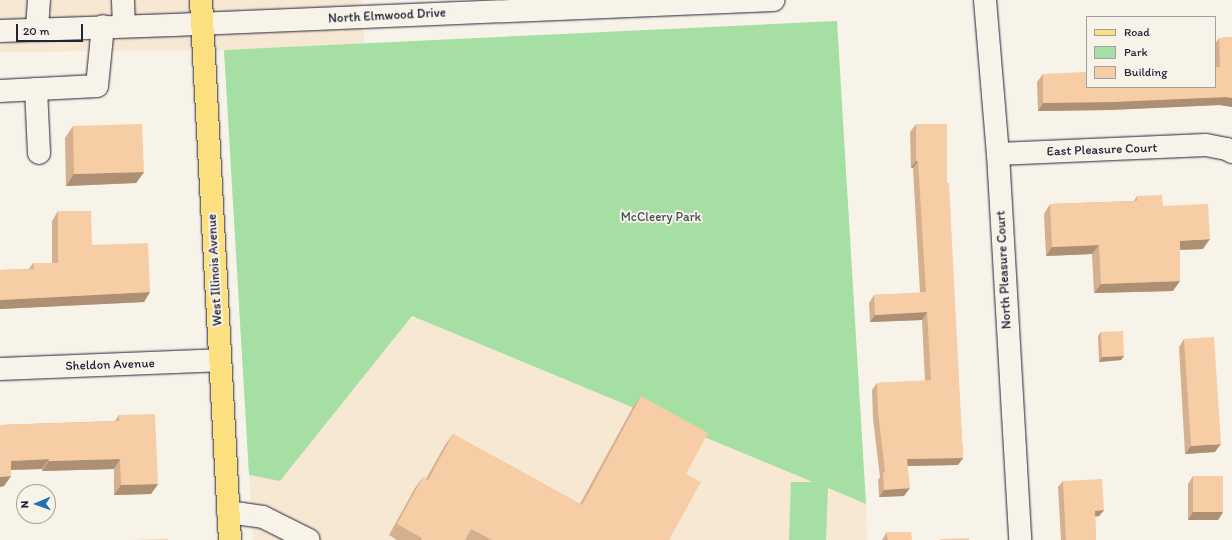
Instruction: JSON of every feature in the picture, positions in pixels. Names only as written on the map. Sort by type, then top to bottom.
[{"type":"main road","name":"West Illinois Avenue","points":[[201,0],[230,540]]},
{"type":"street","points":[[37,28],[39,0]]},
{"type":"street","points":[[0,91],[97,86],[123,0]]},
{"type":"street","name":"North Elmwood Drive","points":[[0,31],[37,28],[202,24],[368,8],[773,0]]},
{"type":"street","name":"North Pleasure Court","points":[[985,0],[998,154],[1020,540]]},
{"type":"street","points":[[36,89],[39,153]]},
{"type":"street","name":"East Pleasure Court","points":[[998,154],[1206,145],[1227,149],[1232,152]]},
{"type":"street","name":"Sheldon Avenue","points":[[0,369],[220,360]]},
{"type":"street","points":[[228,512],[263,517],[286,533],[309,540]]},
{"type":"shaded area","points":[[0,0],[362,0],[364,44],[224,50],[0,52]]},
{"type":"shaded area","points":[[412,316],[866,504],[867,540],[253,540],[249,475],[280,481]]},
{"type":"green space","name":"McCleery Park","points":[[837,21],[866,504],[828,488],[826,540],[789,540],[791,482],[813,482],[412,316],[280,481],[249,475],[224,50]]},
{"type":"building","points":[[1232,37],[1232,98],[1043,103],[1043,74],[1086,72],[1086,88],[1216,88],[1216,67],[1220,67],[1219,38]]},
{"type":"building","points":[[142,124],[144,172],[74,174],[73,126]]},
{"type":"building","points":[[916,124],[947,124],[947,183],[949,183],[963,458],[907,459],[910,488],[884,490],[883,472],[885,472],[878,411],[877,383],[931,380],[927,312],[875,315],[874,295],[926,292],[918,161],[916,161]]},
{"type":"building","points":[[1162,195],[1163,206],[1208,204],[1210,239],[1180,241],[1180,281],[1101,284],[1099,245],[1052,247],[1050,204],[1137,201],[1137,196]]},
{"type":"building","points":[[58,211],[91,211],[92,245],[148,243],[150,292],[0,300],[0,270],[34,269],[33,263],[58,263]]},
{"type":"building","points":[[1123,331],[1124,356],[1102,357],[1101,332]]},
{"type":"building","points":[[1214,337],[1221,444],[1191,446],[1184,339]]},
{"type":"building","points":[[641,396],[708,433],[686,474],[701,482],[669,540],[492,540],[471,529],[465,540],[421,540],[422,538],[397,524],[423,477],[428,480],[453,434],[582,505]]},
{"type":"building","points":[[155,414],[158,484],[121,485],[120,459],[49,461],[49,459],[11,461],[11,476],[0,477],[0,425],[119,421],[119,415]]},
{"type":"building","points":[[1193,476],[1223,476],[1223,512],[1193,512]]},
{"type":"building","points":[[1102,479],[1104,510],[1095,511],[1096,540],[1066,540],[1063,481]]},
{"type":"building","points":[[887,532],[911,532],[912,540],[888,540]]},
{"type":"building","points":[[969,538],[969,540],[940,540],[940,539]]},
{"type":"building","points":[[168,539],[168,540],[132,540]]}]
